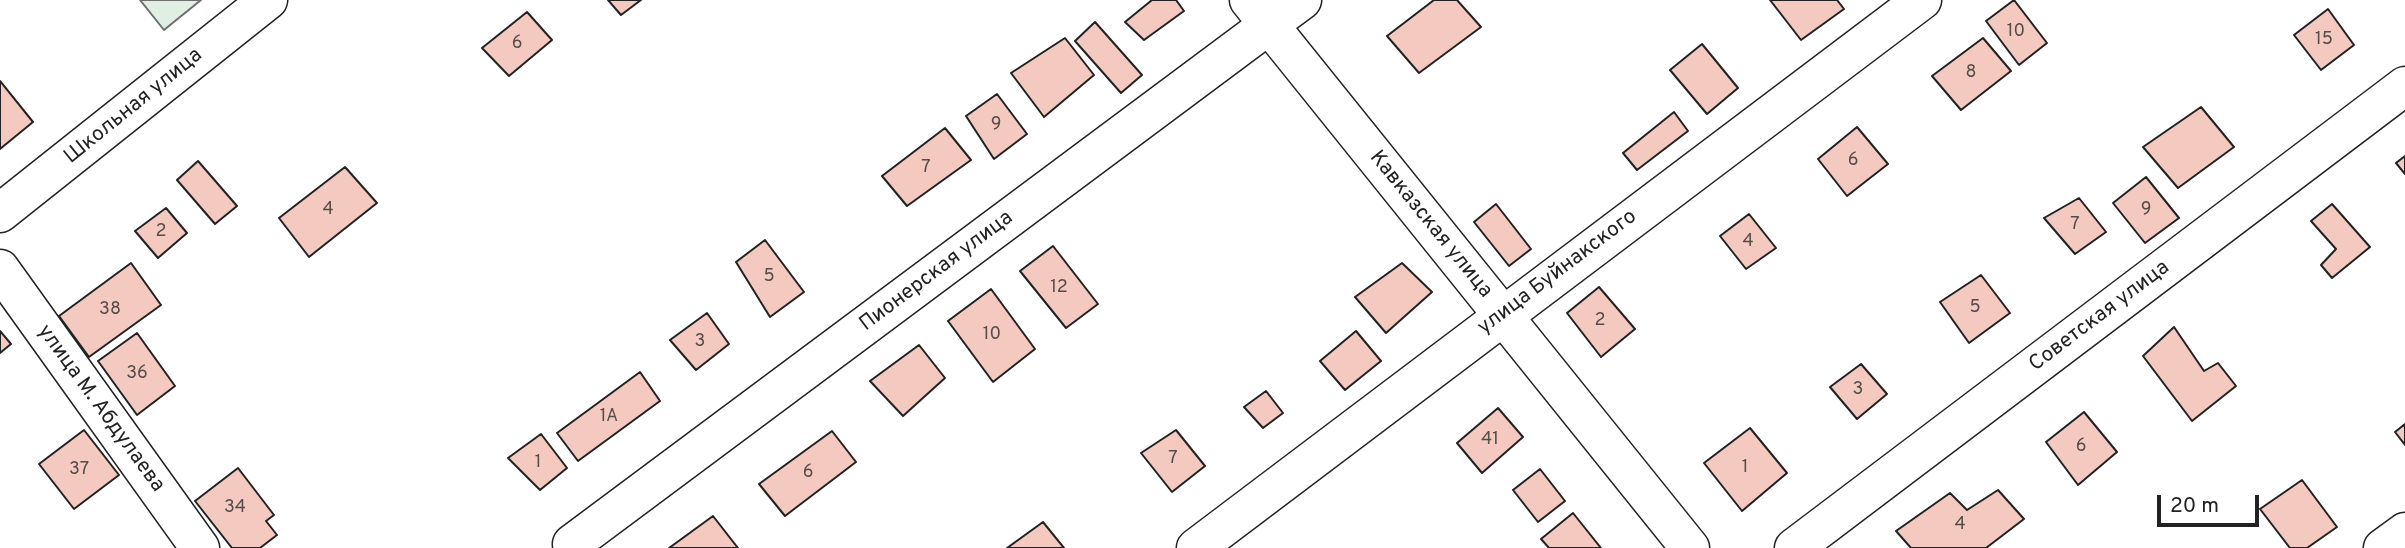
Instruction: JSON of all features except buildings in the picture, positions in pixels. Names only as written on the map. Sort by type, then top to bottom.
[{"type":"street","name":"Школьная улица","points":[[0,213],[268,0]]},
{"type":"street","name":"Пионерская улица","points":[[572,544],[1258,13],[1302,0]]},
{"type":"street","name":"улица Буйнакского","points":[[1196,548],[1922,0]]},
{"type":"street","name":"Кавказская улица","points":[[1258,13],[1690,548]]},
{"type":"street","name":"Советская улица","points":[[1794,548],[2405,86]]},
{"type":"street","name":"улица М. Абдулаева","points":[[0,269],[200,548]]},
{"type":"street","points":[[2383,548],[2405,531]]},
{"type":"green space","points":[[140,0],[201,0],[164,30]]}]
